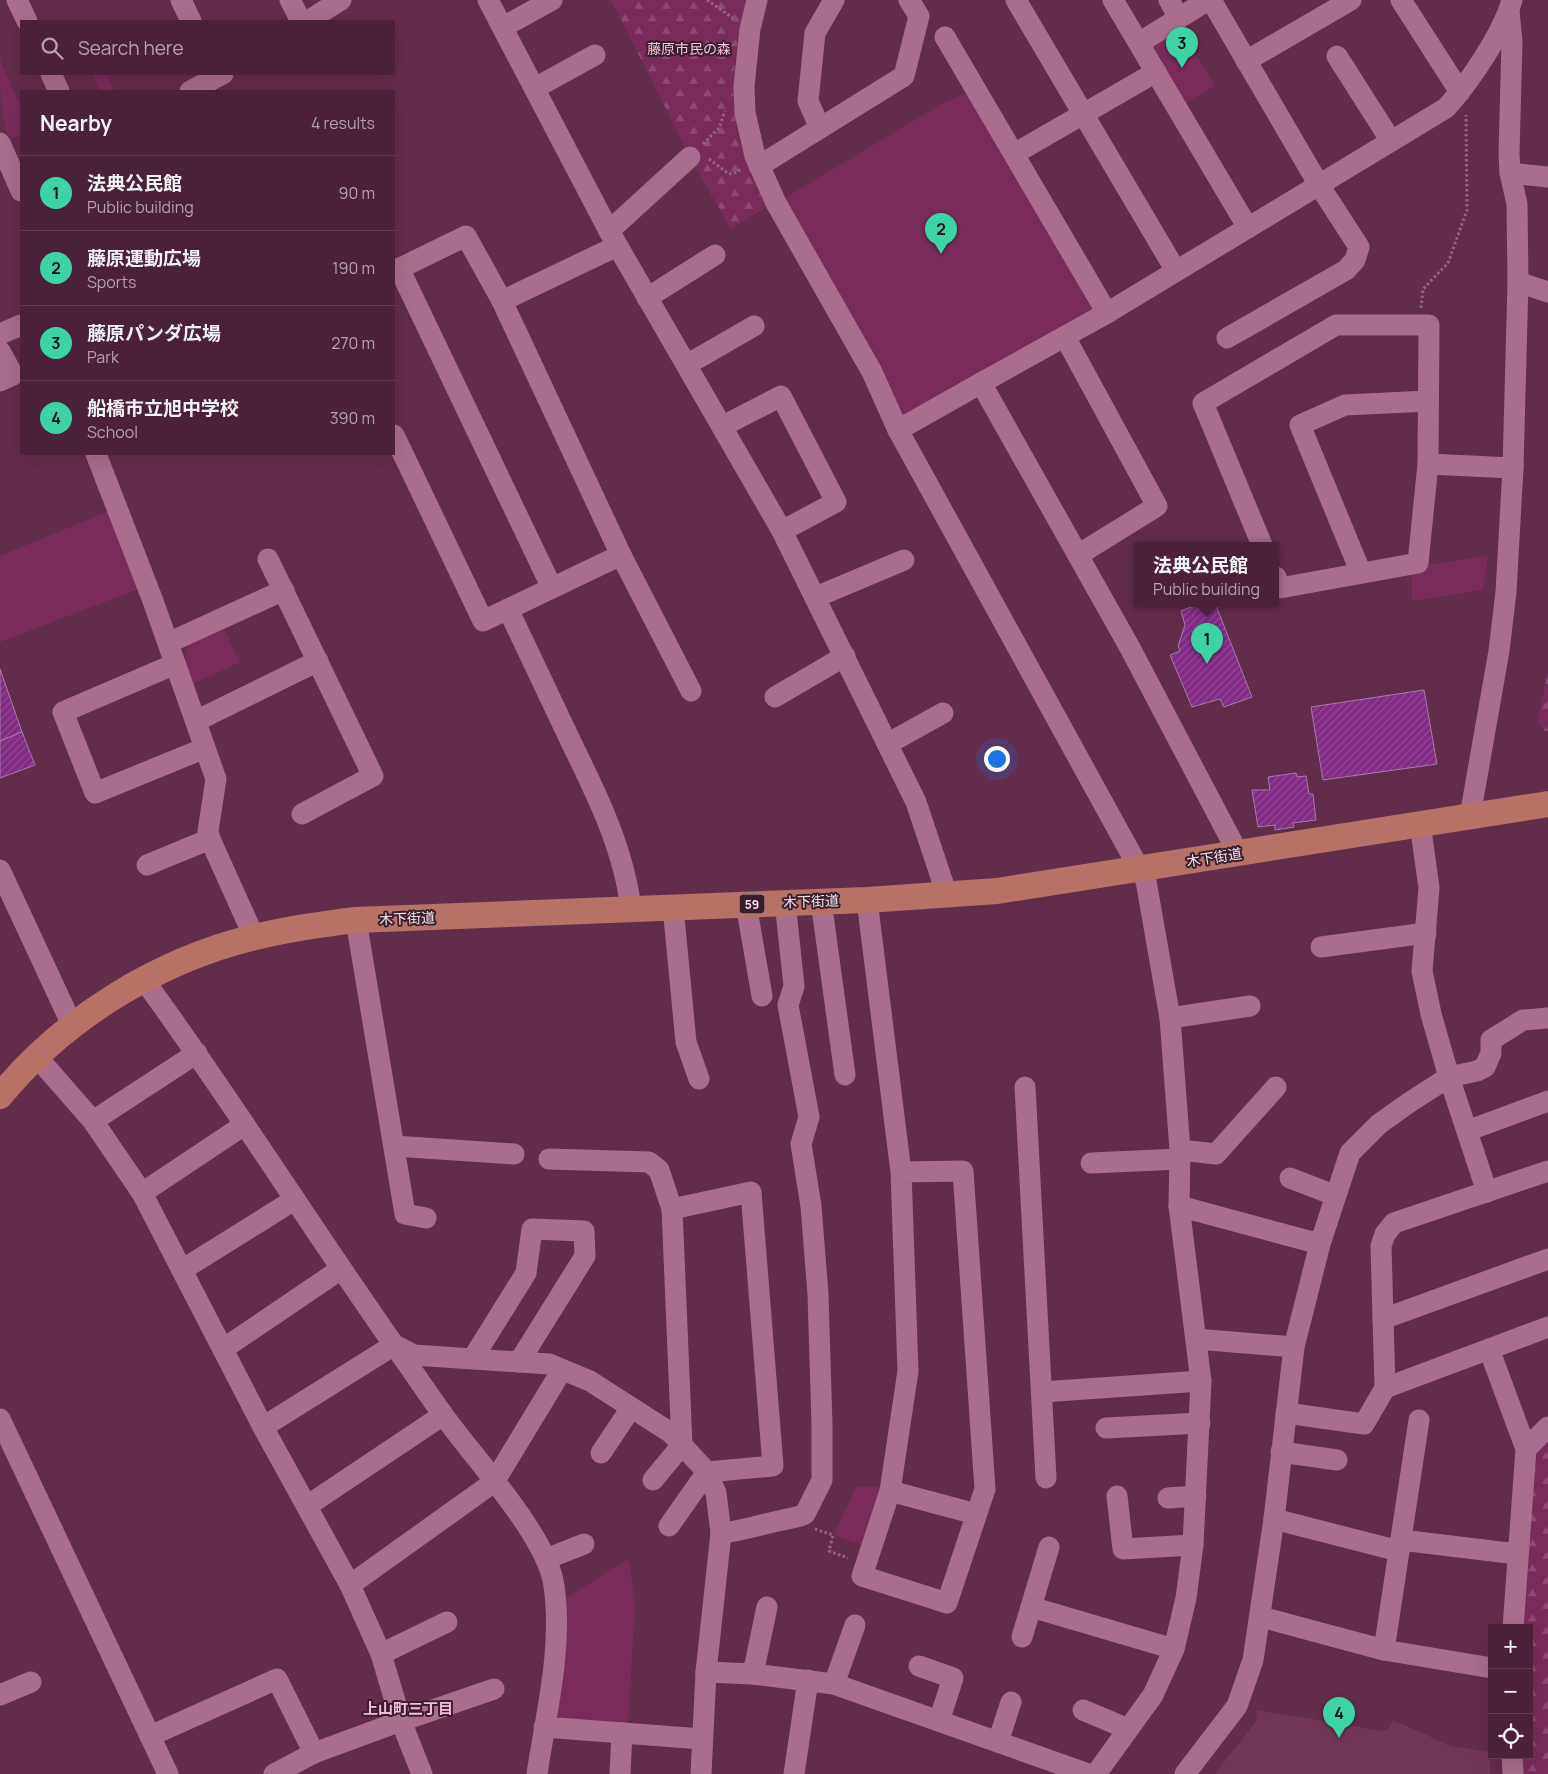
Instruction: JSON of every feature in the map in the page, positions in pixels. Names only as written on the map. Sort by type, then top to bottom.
[{"type":"main road","name":"木下街道","points":[[0,1096],[37,1057],[106,1001],[144,980],[199,955],[254,937],[356,920],[867,900],[996,891],[1548,804]]},
{"type":"street","points":[[17,0],[26,20]]},
{"type":"street","points":[[181,0],[191,20]]},
{"type":"street","points":[[290,0],[300,20]]},
{"type":"street","points":[[310,20],[341,0]]},
{"type":"street","points":[[488,0],[613,239],[688,364],[782,531],[816,597],[889,743],[916,802],[947,895]]},
{"type":"street","points":[[503,27],[552,0]]},
{"type":"street","points":[[757,0],[750,28],[744,86],[753,164],[872,372],[898,430],[1138,870],[1146,881],[1170,1018],[1180,1155],[1179,1206],[1201,1381],[1196,1496],[1193,1545],[1186,1598],[1174,1649],[1153,1695],[1096,1774]]},
{"type":"street","points":[[820,128],[808,101],[815,33],[834,0]]},
{"type":"street","points":[[753,164],[820,128],[904,76],[920,16],[909,0]]},
{"type":"street","points":[[1016,0],[1176,271]]},
{"type":"street","points":[[1113,0],[1248,228]]},
{"type":"street","points":[[1138,43],[1174,9],[1210,0],[1318,185],[1358,247],[1355,260],[1346,270],[1227,338]]},
{"type":"street","points":[[1246,61],[1351,0]]},
{"type":"street","points":[[1401,0],[1463,88]]},
{"type":"street","points":[[898,430],[1107,313],[1446,108],[1463,88],[1511,5]]},
{"type":"street","points":[[1470,816],[1499,651],[1506,592],[1513,468],[1518,282],[1517,204],[1510,173],[1511,5]]},
{"type":"street","points":[[945,37],[1107,313]]},
{"type":"street","points":[[535,88],[594,55]]},
{"type":"street","points":[[1337,56],[1391,141]]},
{"type":"street","points":[[1014,154],[1156,72]]},
{"type":"street","points":[[51,75],[59,90]]},
{"type":"street","points":[[192,90],[218,75]]},
{"type":"street","points":[[8,146],[20,188]]},
{"type":"street","points":[[502,301],[613,239],[690,157]]},
{"type":"street","points":[[1510,173],[1548,176]]},
{"type":"street","points":[[552,588],[396,270],[466,236],[502,301],[621,555],[691,691]]},
{"type":"street","points":[[647,298],[715,255]]},
{"type":"street","points":[[1518,282],[1548,292]]},
{"type":"street","points":[[0,334],[20,325]]},
{"type":"street","points":[[1261,542],[1203,403],[1336,325],[1429,325],[1428,464],[1418,563],[1280,588],[1279,585]]},
{"type":"street","points":[[688,364],[754,326]]},
{"type":"street","points":[[1065,337],[1157,506],[1078,555]]},
{"type":"street","points":[[0,351],[12,375],[0,381]]},
{"type":"street","points":[[982,383],[1134,654],[1238,853]]},
{"type":"street","points":[[723,426],[781,396],[836,502],[782,531]]},
{"type":"street","points":[[1361,573],[1300,425],[1345,405],[1428,401]]},
{"type":"street","points":[[395,437],[483,621],[621,555]]},
{"type":"street","points":[[96,455],[153,602],[216,779],[208,831],[254,937]]},
{"type":"street","points":[[1428,464],[1513,468]]},
{"type":"street","points":[[268,559],[373,776],[302,814]]},
{"type":"street","points":[[816,597],[904,560]]},
{"type":"street","points":[[168,644],[284,590]]},
{"type":"street","points":[[508,609],[593,786],[616,841],[628,887],[631,909]]},
{"type":"street","points":[[775,697],[845,656]]},
{"type":"street","points":[[196,721],[318,661]]},
{"type":"street","points":[[175,664],[63,712],[95,793],[205,748]]},
{"type":"street","points":[[889,743],[943,713]]},
{"type":"street","points":[[1420,823],[1429,888],[1422,971],[1431,1014],[1449,1077],[1487,1192]]},
{"type":"street","points":[[147,865],[210,839]]},
{"type":"street","points":[[0,870],[73,1027]]},
{"type":"street","points":[[867,900],[900,1172],[908,1371],[890,1491],[862,1576],[946,1603],[985,1489],[964,1172],[900,1172]]},
{"type":"street","points":[[821,901],[845,1075]]},
{"type":"street","points":[[722,1533],[748,1530],[805,1514],[822,1480],[822,1406],[814,1245],[811,1206],[801,1144],[809,1117],[788,1005],[794,986],[785,902]]},
{"type":"street","points":[[746,904],[762,996]]},
{"type":"street","points":[[673,908],[686,1042],[699,1079]]},
{"type":"street","points":[[356,920],[405,1214],[426,1218]]},
{"type":"street","points":[[1321,947],[1426,933]]},
{"type":"street","points":[[144,980],[197,1053],[294,1200],[443,1416],[525,1524],[546,1559],[554,1584],[557,1614],[554,1659],[537,1774]]},
{"type":"street","points":[[1170,1018],[1250,1006]]},
{"type":"street","points":[[1185,1774],[1237,1706],[1253,1660],[1261,1617],[1274,1519],[1294,1347],[1334,1195],[1350,1153],[1379,1124],[1449,1077],[1477,1071],[1485,1067],[1491,1053],[1491,1040],[1523,1020],[1548,1018]]},
{"type":"street","points":[[93,1121],[197,1053]]},
{"type":"street","points":[[37,1057],[93,1121],[142,1193],[263,1427],[350,1585],[381,1654],[401,1722],[422,1774]]},
{"type":"street","points":[[1091,1163],[1180,1155],[1216,1154],[1276,1087]]},
{"type":"street","points":[[1025,1088],[1046,1478]]},
{"type":"street","points":[[1468,1131],[1548,1101]]},
{"type":"street","points":[[142,1193],[244,1125]]},
{"type":"street","points":[[394,1146],[514,1154]]},
{"type":"street","points":[[549,1159],[649,1162],[659,1170],[672,1209],[682,1445],[653,1480]]},
{"type":"street","points":[[1286,1412],[1364,1424],[1385,1388],[1381,1246],[1385,1234],[1394,1223],[1548,1171]]},
{"type":"street","points":[[1290,1178],[1334,1195]]},
{"type":"street","points":[[669,1526],[707,1472],[773,1466],[751,1192],[672,1209]]},
{"type":"street","points":[[182,1270],[294,1200]]},
{"type":"street","points":[[1179,1206],[1320,1244]]},
{"type":"street","points":[[473,1358],[526,1273],[532,1229],[584,1231],[585,1256],[519,1362]]},
{"type":"street","points":[[1383,1319],[1548,1259]]},
{"type":"street","points":[[223,1349],[341,1269]]},
{"type":"street","points":[[1385,1388],[1548,1327]]},
{"type":"street","points":[[1196,1338],[1294,1347]]},
{"type":"street","points":[[394,1345],[414,1355],[549,1364],[590,1381],[671,1433],[707,1472],[716,1493],[722,1533],[706,1672],[701,1774]]},
{"type":"street","points":[[263,1427],[394,1345]]},
{"type":"street","points":[[1489,1349],[1526,1449],[1513,1624]]},
{"type":"street","points":[[350,1585],[494,1482],[562,1370]]},
{"type":"street","points":[[1042,1392],[1201,1381]]},
{"type":"street","points":[[601,1453],[631,1408]]},
{"type":"street","points":[[307,1506],[443,1416]]},
{"type":"street","points":[[0,1419],[168,1774]]},
{"type":"street","points":[[1384,1650],[1419,1420]]},
{"type":"street","points":[[1106,1428],[1200,1422]]},
{"type":"street","points":[[1526,1449],[1548,1427]]},
{"type":"street","points":[[1282,1452],[1338,1460]]},
{"type":"street","points":[[890,1491],[976,1514]]},
{"type":"street","points":[[1118,1496],[1123,1549],[1193,1545]]},
{"type":"street","points":[[1168,1498],[1196,1496]]},
{"type":"street","points":[[1274,1519],[1400,1545],[1517,1554]]},
{"type":"street","points":[[546,1559],[584,1544]]},
{"type":"street","points":[[1022,1637],[1049,1547]]},
{"type":"street","points":[[753,1674],[767,1607]]},
{"type":"street","points":[[1032,1607],[1174,1649]]},
{"type":"street","points":[[1261,1617],[1384,1650],[1488,1667]]},
{"type":"street","points":[[381,1654],[447,1622]]},
{"type":"street","points":[[834,1684],[855,1625]]},
{"type":"street","points":[[920,1666],[953,1678],[939,1721]]},
{"type":"street","points":[[706,1672],[753,1674],[834,1684],[1088,1774]]},
{"type":"street","points":[[150,1736],[277,1679],[314,1754]]},
{"type":"street","points":[[794,1774],[808,1680]]},
{"type":"street","points":[[0,1696],[31,1682]]},
{"type":"street","points":[[274,1774],[314,1754],[494,1689]]},
{"type":"street","points":[[998,1742],[1011,1702]]},
{"type":"street","points":[[1083,1710],[1128,1729]]},
{"type":"street","points":[[544,1727],[702,1739]]},
{"type":"street","points":[[620,1774],[622,1733]]},
{"type":"street","points":[[1512,1759],[1514,1774]]},
{"type":"path","points":[[707,0],[736,20]]},
{"type":"path","points":[[1419,325],[1423,289],[1448,263],[1467,210],[1463,88]]},
{"type":"path","points":[[690,157],[719,128],[725,110],[725,101]]},
{"type":"path","points":[[690,157],[705,156],[729,174],[738,172],[753,164]]},
{"type":"path","points":[[805,1514],[814,1529],[833,1535],[829,1552],[852,1560],[850,1573],[862,1576]]},
{"type":"shaded area","points":[[1257,1710],[1383,1731],[1390,1727],[1393,1720],[1451,1746],[1488,1752],[1490,1774],[1215,1774],[1256,1721]]},
{"type":"green space","name":"藤原市民の森","points":[[611,0],[748,0],[743,17],[734,69],[734,105],[739,140],[766,207],[731,229],[693,163]]},
{"type":"green space","points":[[1177,24],[1215,86],[1183,105],[1150,50],[1150,40]]},
{"type":"green space","points":[[0,60],[20,105],[20,135],[11,139],[5,124]]},
{"type":"green space","points":[[92,75],[107,75],[114,90],[100,90]]},
{"type":"green space","points":[[970,91],[1099,309],[902,420],[783,199],[940,105]]},
{"type":"green space","points":[[111,510],[139,589],[0,642],[0,556]]},
{"type":"green space","points":[[1488,556],[1483,590],[1412,601],[1412,567]]},
{"type":"green space","points":[[223,627],[240,662],[193,684],[184,659],[189,644]]},
{"type":"green space","points":[[1548,670],[1548,731],[1544,731],[1538,721]]},
{"type":"green space","points":[[1548,1439],[1548,1774],[1521,1774],[1519,1759],[1533,1759],[1533,1624],[1520,1624],[1531,1474],[1540,1447]]},
{"type":"green space","points":[[856,1487],[886,1487],[867,1546],[834,1535]]},
{"type":"green space","points":[[629,1559],[635,1605],[628,1724],[561,1719],[552,1707],[566,1598]]},
{"type":"building","points":[[1191,607],[1217,607],[1252,697],[1224,707],[1220,699],[1192,707],[1170,655],[1180,651],[1178,646],[1185,625],[1181,611]]},
{"type":"building","points":[[0,669],[22,732],[0,741]]},
{"type":"building","points":[[1424,690],[1437,764],[1323,780],[1311,707]]},
{"type":"building","points":[[22,732],[35,765],[0,778],[0,741]]},
{"type":"building","points":[[1296,773],[1297,777],[1306,776],[1309,794],[1313,794],[1316,820],[1293,823],[1294,827],[1275,830],[1275,825],[1258,827],[1252,790],[1270,790],[1268,777]]},
{"type":"place","name":"藤原パンダ広場","points":[[1182,68]]},
{"type":"place","name":"藤原運動広場","points":[[941,254]]},
{"type":"place","name":"法典公民館","points":[[1207,664]]},
{"type":"place","name":"船橋市立旭中学校","points":[[1339,1738]]},
{"type":"district","name":"上山町三丁目","points":[[408,1708]]}]
